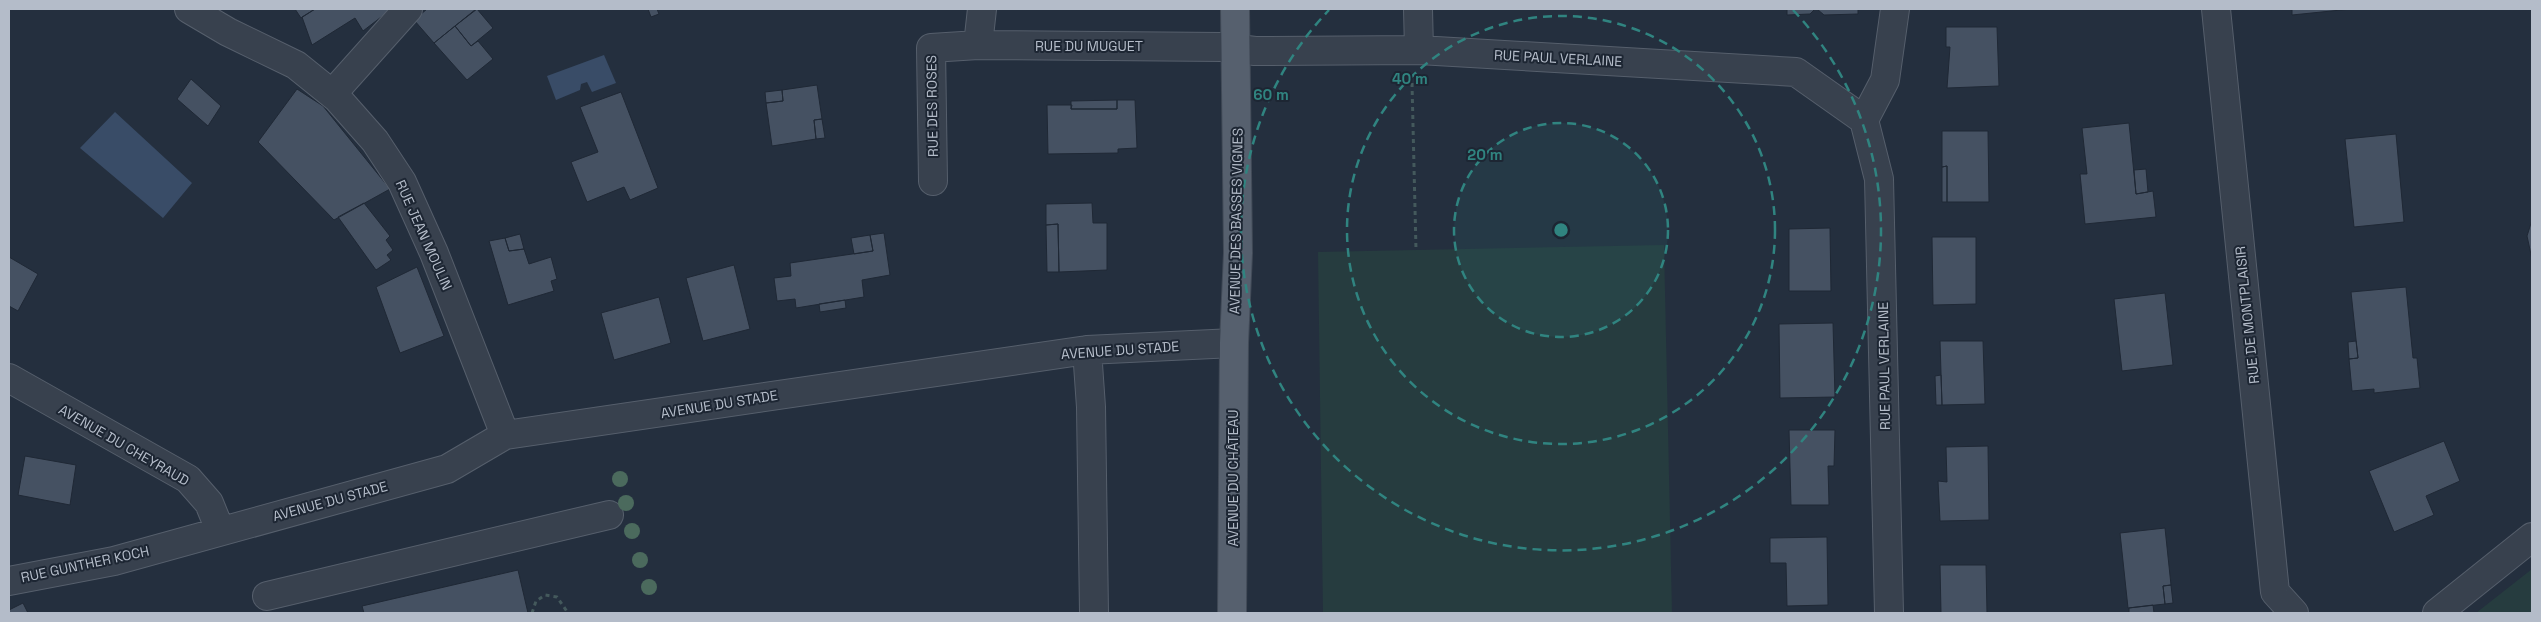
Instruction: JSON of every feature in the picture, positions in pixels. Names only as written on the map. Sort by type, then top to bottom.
[{"type":"main road","name":"AVENUE DES BASSES VIGNES","points":[[1234,343],[1238,262],[1235,9]]},
{"type":"main road","name":"AVENUE DU CHÂTEAU","points":[[1232,613],[1234,343]]},
{"type":"street","points":[[332,94],[408,9]]},
{"type":"street","points":[[978,45],[982,9]]},
{"type":"street","points":[[1414,50],[1418,9]]},
{"type":"street","points":[[1864,120],[1885,80],[1895,9]]},
{"type":"street","name":"RUE DE MONTPLAISIR","points":[[2216,9],[2275,592],[2294,613]]},
{"type":"street","name":"RUE JEAN MOULIN","points":[[208,13],[296,65],[332,94],[375,141],[402,182],[434,253],[505,435]]},
{"type":"street","name":"RUE DU MUGUET","points":[[978,45],[1236,48]]},
{"type":"street","name":"RUE DES ROSES","points":[[933,181],[931,48],[978,45]]},
{"type":"street","name":"RUE PAUL VERLAINE","points":[[1236,48],[1255,50],[1414,50],[1796,72],[1864,120],[1879,178],[1889,613]]},
{"type":"street","name":"AVENUE DU STADE","points":[[220,530],[448,469],[505,435],[1087,350],[1234,343]]},
{"type":"street","points":[[1087,350],[1091,407],[1094,613]]},
{"type":"street","name":"AVENUE DU CHEYRAUD","points":[[9,378],[188,479],[209,503],[220,530]]},
{"type":"street","points":[[267,596],[609,514]]},
{"type":"street","name":"RUE GUNTHER KOCH","points":[[9,582],[114,561],[220,530]]},
{"type":"street","points":[[2437,613],[2532,537]]},
{"type":"path","points":[[1414,50],[1416,250]]},
{"type":"path","points":[[532,613],[536,600],[545,595],[557,597],[568,613]]},
{"type":"green space","points":[[1664,245],[1672,613],[1323,613],[1318,252]]},
{"type":"green space","points":[[2532,569],[2532,613],[2476,613]]},
{"type":"water","points":[[604,55],[616,83],[592,92],[587,82],[581,84],[580,90],[556,100],[547,76]]},
{"type":"water","points":[[115,112],[192,183],[163,218],[80,148]]},
{"type":"building","points":[[295,9],[315,9],[301,18]]},
{"type":"building","points":[[315,9],[388,9],[389,11],[363,31],[355,18],[312,45],[302,17]]},
{"type":"building","points":[[427,9],[476,9],[434,43],[414,20]]},
{"type":"building","points":[[477,9],[493,28],[471,46],[455,26]]},
{"type":"building","points":[[648,9],[657,9],[659,14],[651,17]]},
{"type":"building","points":[[1787,9],[1815,9],[1810,14],[1787,15]]},
{"type":"building","points":[[1817,9],[1858,9],[1858,14],[1824,15]]},
{"type":"building","points":[[2292,9],[2351,9],[2292,15]]},
{"type":"building","points":[[455,26],[471,46],[478,41],[493,59],[467,80],[434,43]]},
{"type":"building","points":[[1946,27],[1997,27],[1999,86],[1947,88],[1950,47],[1946,47]]},
{"type":"building","points":[[191,79],[221,106],[208,126],[177,99]]},
{"type":"building","points":[[817,85],[822,119],[814,120],[816,139],[772,146],[766,103],[783,101],[782,90]]},
{"type":"building","points":[[297,89],[323,106],[390,189],[334,220],[258,142]]},
{"type":"building","points":[[782,90],[783,101],[766,103],[765,92]]},
{"type":"building","points":[[621,92],[658,188],[630,200],[624,187],[587,202],[571,162],[598,152],[580,107]]},
{"type":"building","points":[[1117,100],[1117,109],[1071,109],[1071,101]]},
{"type":"building","points":[[1117,100],[1135,100],[1137,148],[1118,149],[1118,153],[1048,154],[1047,105],[1072,105],[1071,109],[1117,109]]},
{"type":"building","points":[[822,119],[825,138],[816,139],[814,120]]},
{"type":"building","points":[[2129,123],[2136,194],[2153,191],[2156,217],[2085,224],[2080,174],[2087,174],[2082,128]]},
{"type":"building","points":[[1942,131],[1988,131],[1989,202],[1947,202],[1947,166],[1942,167]]},
{"type":"building","points":[[2396,134],[2404,222],[2354,227],[2345,139]]},
{"type":"building","points":[[1947,166],[1947,202],[1942,202],[1942,167]]},
{"type":"building","points":[[2146,169],[2148,192],[2136,194],[2134,170]]},
{"type":"building","points":[[364,203],[390,236],[386,240],[393,250],[387,255],[391,260],[376,270],[338,217]]},
{"type":"building","points":[[1092,203],[1093,223],[1107,223],[1107,270],[1059,272],[1058,224],[1046,225],[1046,204]]},
{"type":"building","points":[[2532,220],[2532,259],[2527,236]]},
{"type":"building","points":[[1058,224],[1059,272],[1047,272],[1046,225]]},
{"type":"building","points":[[1830,228],[1831,291],[1789,291],[1789,229]]},
{"type":"building","points":[[884,233],[890,275],[862,280],[864,297],[796,308],[795,299],[777,301],[774,278],[791,276],[790,263],[873,251],[870,235]]},
{"type":"building","points":[[520,234],[524,249],[509,251],[505,238]]},
{"type":"building","points":[[870,235],[873,251],[854,254],[851,238]]},
{"type":"building","points":[[1932,237],[1976,237],[1976,304],[1933,305]]},
{"type":"building","points":[[505,238],[509,251],[524,249],[529,264],[551,257],[557,279],[551,281],[554,291],[508,305],[489,241]]},
{"type":"building","points":[[9,257],[38,274],[18,311],[9,306]]},
{"type":"building","points":[[734,265],[750,329],[703,341],[686,278]]},
{"type":"building","points":[[417,267],[444,336],[400,353],[376,287]]},
{"type":"building","points":[[2406,287],[2413,358],[2417,358],[2420,388],[2374,393],[2374,389],[2352,391],[2349,359],[2358,358],[2351,292]]},
{"type":"building","points":[[2165,293],[2173,365],[2122,371],[2114,299]]},
{"type":"building","points":[[659,297],[671,343],[614,360],[601,313]]},
{"type":"building","points":[[845,300],[846,308],[820,312],[819,304]]},
{"type":"building","points":[[1833,323],[1835,397],[1780,398],[1779,324]]},
{"type":"building","points":[[1940,341],[1983,341],[1985,404],[1942,405]]},
{"type":"building","points":[[2356,341],[2358,358],[2349,359],[2348,342]]},
{"type":"building","points":[[1941,375],[1942,405],[1936,405],[1935,376]]},
{"type":"building","points":[[1789,430],[1835,430],[1834,466],[1828,466],[1829,505],[1791,505]]},
{"type":"building","points":[[2444,441],[2460,481],[2426,496],[2434,515],[2394,532],[2369,471]]},
{"type":"building","points":[[1988,446],[1989,520],[1940,521],[1938,481],[1947,482],[1946,447]]},
{"type":"building","points":[[25,456],[76,465],[70,505],[18,495]]},
{"type":"building","points":[[2165,528],[2171,585],[2163,586],[2165,604],[2128,608],[2120,533]]},
{"type":"building","points":[[1827,537],[1828,605],[1787,606],[1786,563],[1770,563],[1770,538]]},
{"type":"building","points":[[1940,565],[1986,565],[1987,613],[1941,613]]},
{"type":"building","points":[[518,570],[528,613],[364,613],[362,606]]},
{"type":"building","points":[[2171,585],[2173,603],[2165,604],[2163,586]]},
{"type":"building","points":[[23,603],[28,613],[9,613],[9,610]]},
{"type":"building","points":[[2153,605],[2154,613],[2129,613],[2129,608]]}]
